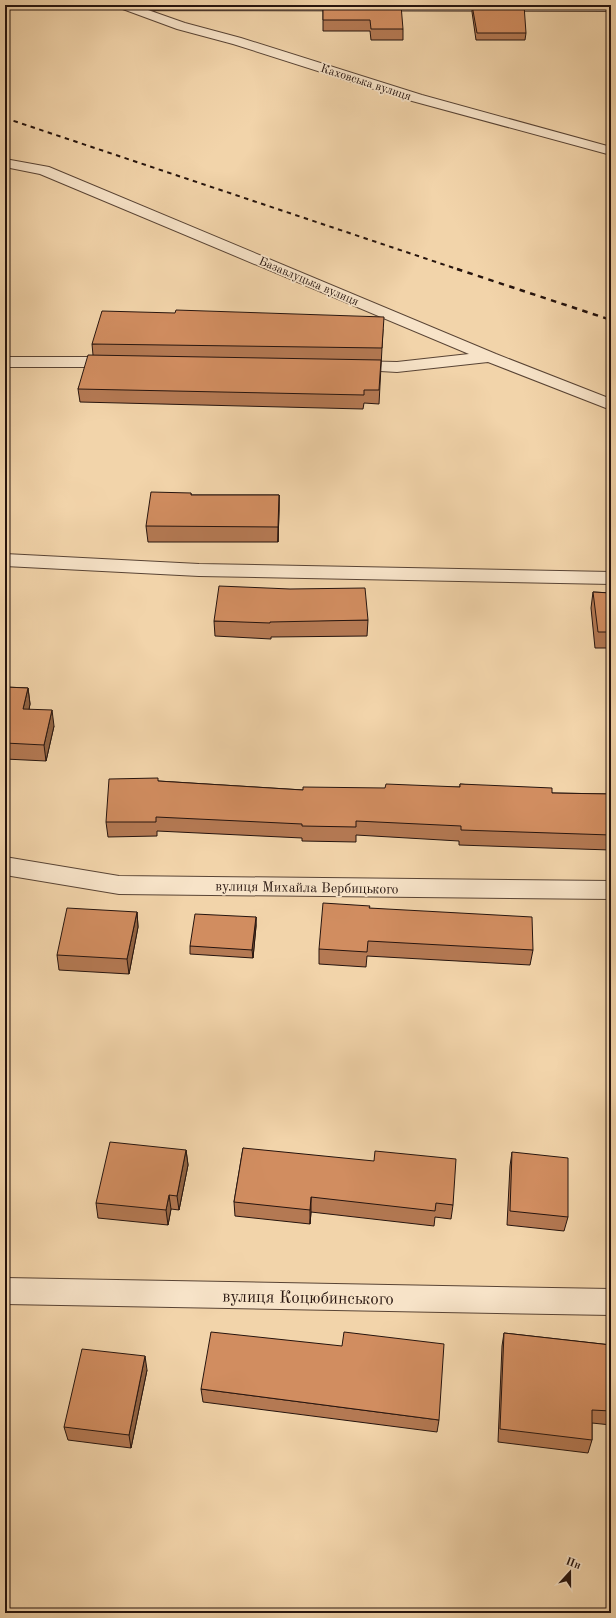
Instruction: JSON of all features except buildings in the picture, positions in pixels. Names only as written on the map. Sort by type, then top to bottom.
[{"type":"street","points":[[126,6],[611,7]]},
{"type":"street","name":"Каховська вулиця","points":[[126,6],[181,26],[237,41],[417,98],[611,151]]},
{"type":"street","name":"Базавлуцька вулиця","points":[[5,163],[44,170],[490,357],[611,405]]},
{"type":"street","points":[[334,365],[397,367],[490,357]]},
{"type":"street","points":[[5,362],[129,362]]},
{"type":"street","points":[[5,560],[199,570],[611,578]]},
{"type":"street","name":"вулиця Михайла Вербицького","points":[[5,866],[119,885],[611,890]]},
{"type":"street","name":"вулиця Коцюбинського","points":[[5,1291],[611,1302]]},
{"type":"railway","points":[[5,118],[458,269]]},
{"type":"railway","points":[[458,269],[611,320]]}]
